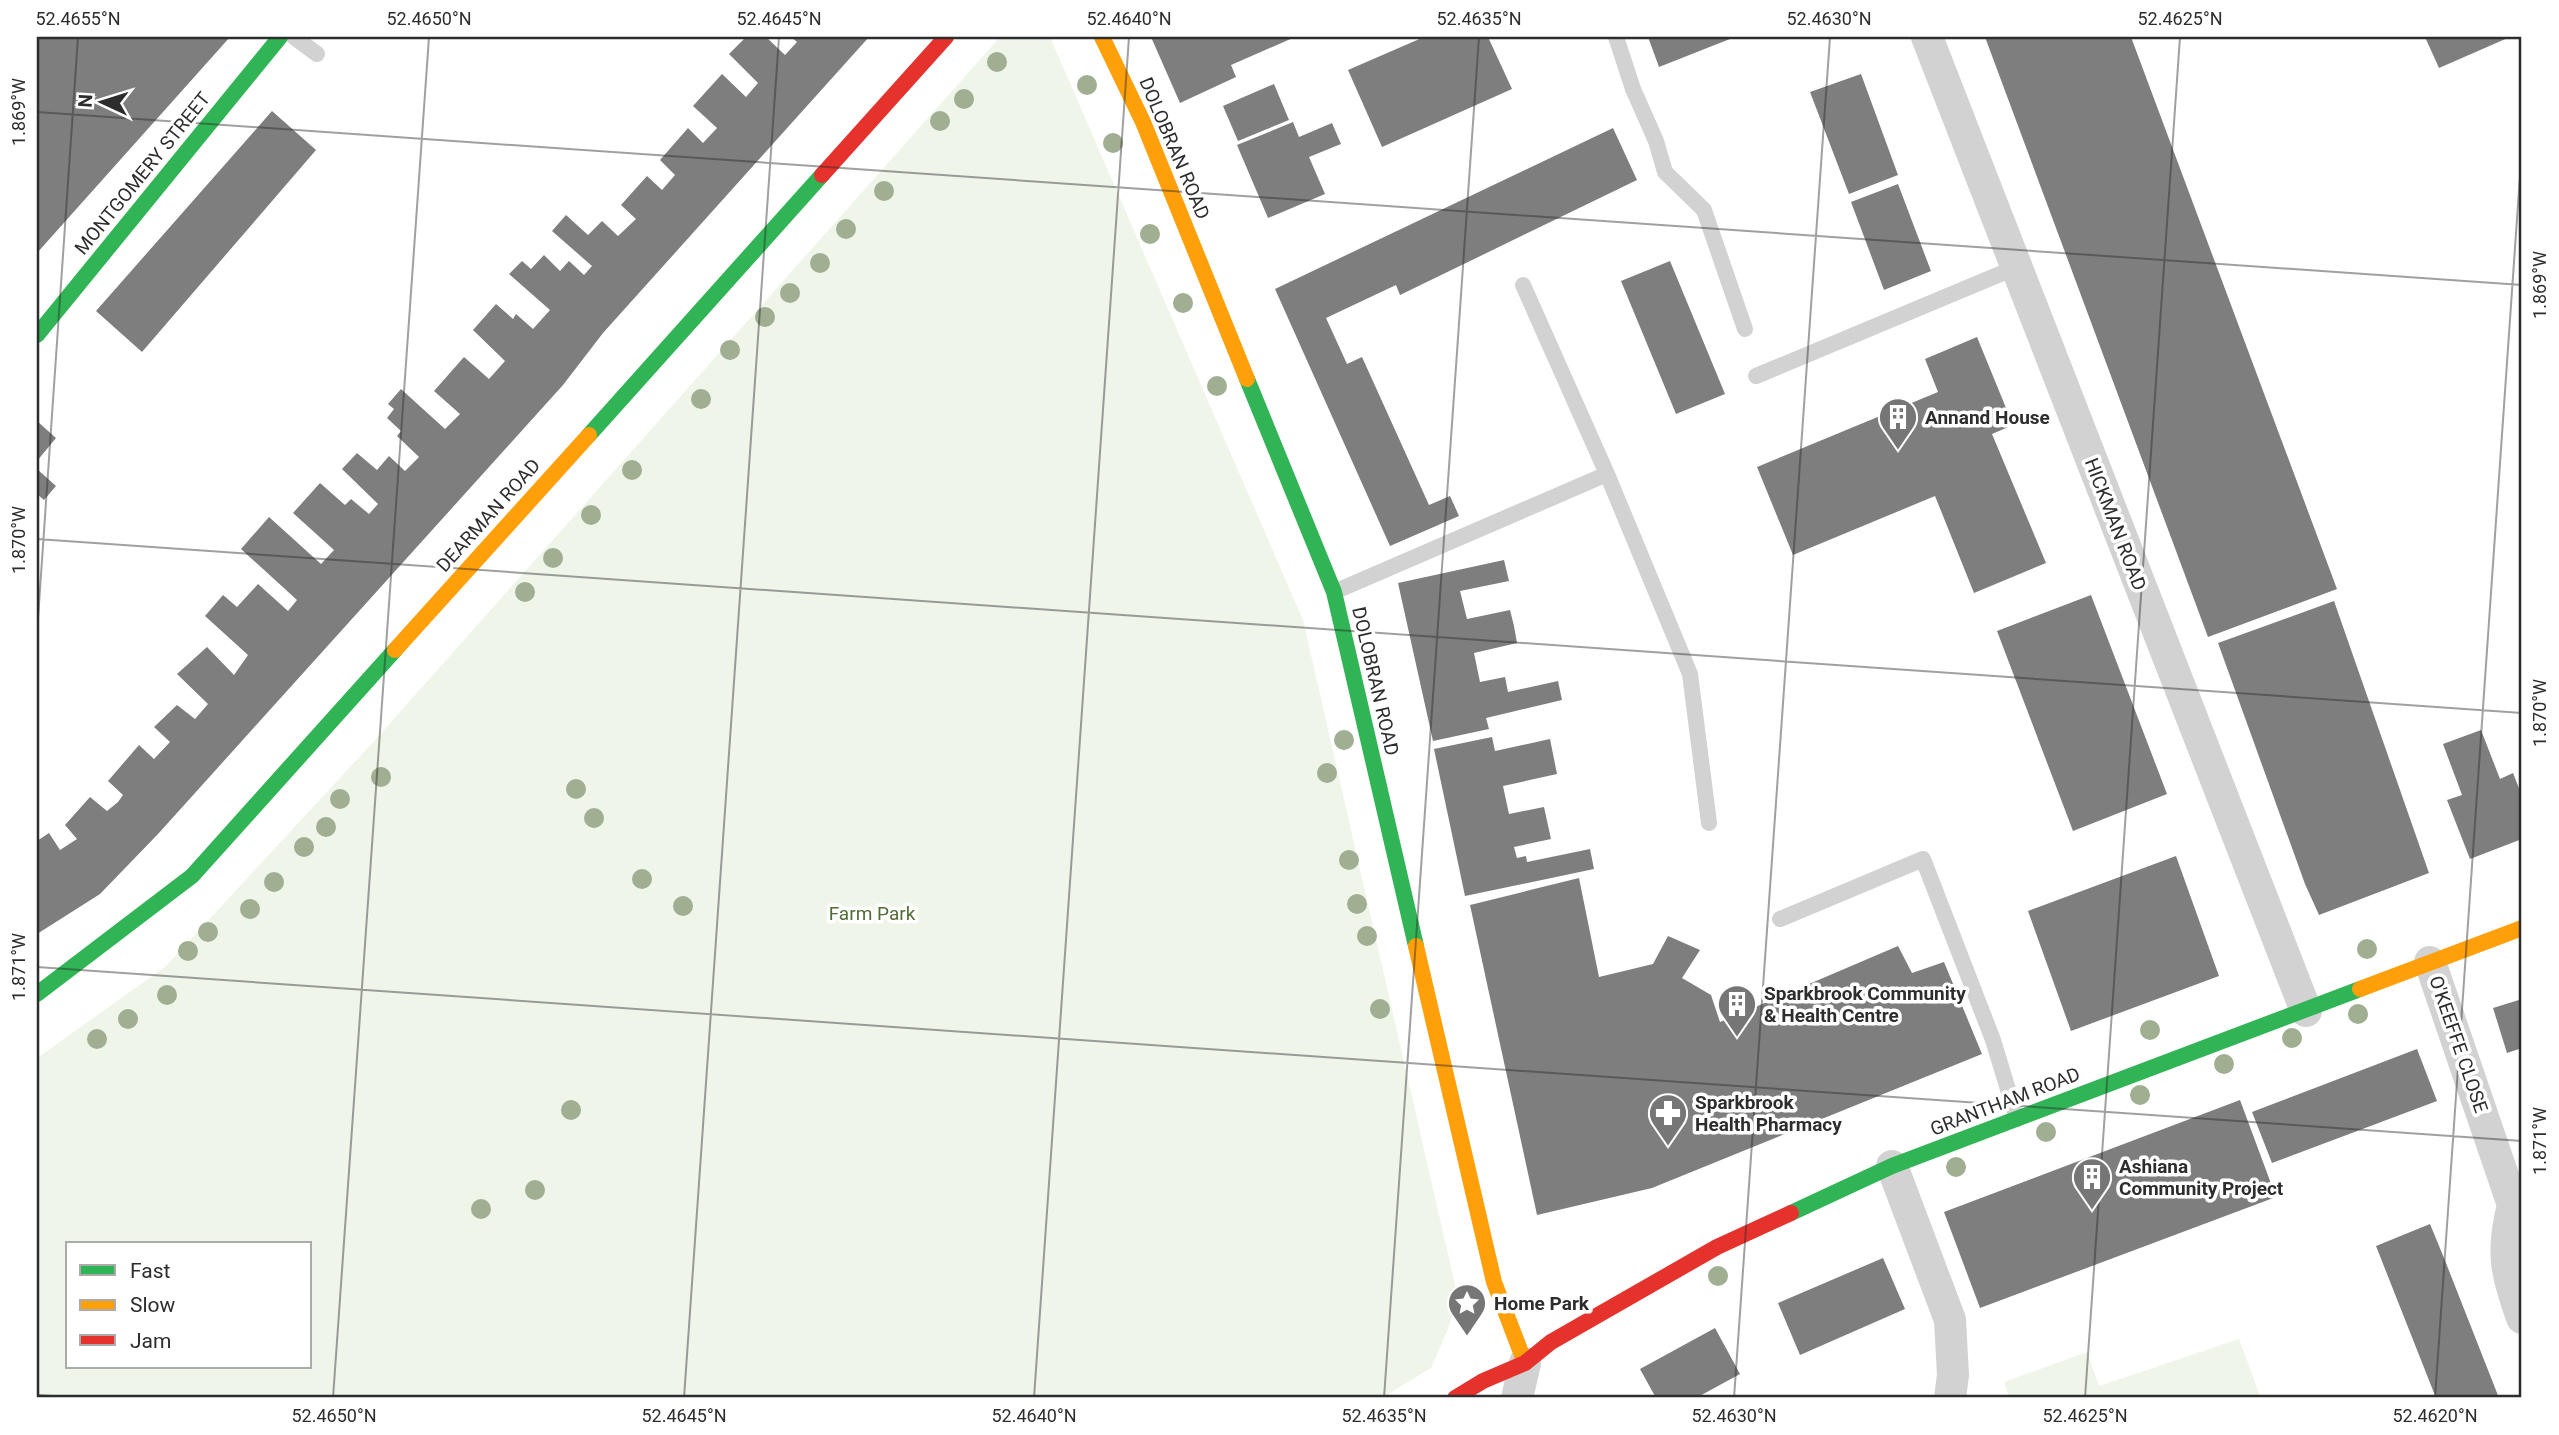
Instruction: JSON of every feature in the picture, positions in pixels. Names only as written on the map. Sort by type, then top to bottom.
[{"type":"street","name":"MONTGOMERY STREET","points":[[37,335],[281,37]]},
{"type":"street","name":"DEARMAN ROAD","points":[[37,994],[192,876],[947,37]]},
{"type":"street","name":"DOLOBRAN ROAD","points":[[1102,37],[1143,122],[1334,592],[1494,1282],[1525,1363]]},
{"type":"street","name":"HICKMAN ROAD","points":[[1927,37],[2306,1011]]},
{"type":"street","name":"GRANTHAM ROAD","points":[[1455,1398],[1483,1381],[1525,1363],[1550,1342],[1717,1247],[1892,1166],[2522,928]]},
{"type":"street","name":"O'KEEFFE CLOSE","points":[[2430,962],[2518,1203],[2506,1232],[2508,1277],[2522,1318]]},
{"type":"street","points":[[1892,1166],[1950,1320],[1953,1375],[1950,1398]]},
{"type":"street","points":[[1517,1398],[1525,1363]]},
{"type":"lane","points":[[294,37],[317,54]]},
{"type":"lane","points":[[1616,37],[1633,89],[1656,141],[1665,172],[1704,210],[1745,329]]},
{"type":"lane","points":[[1756,376],[2017,267]]},
{"type":"lane","points":[[1523,285],[1607,474],[1690,674],[1709,823]]},
{"type":"lane","points":[[1334,592],[1607,474]]},
{"type":"lane","points":[[1780,919],[1923,859],[1993,1040],[2017,1119]]},
{"type":"green space","name":"Farm Park","points":[[1000,37],[1050,37],[1303,620],[1458,1298],[1431,1368],[1382,1398],[37,1398],[37,1058],[165,967],[375,740]]},
{"type":"green space","points":[[2239,1339],[2261,1398],[2009,1398],[2004,1382],[2087,1352],[2099,1386]]},
{"type":"building","points":[[37,37],[230,37],[37,253]]},
{"type":"building","points":[[746,37],[766,37],[785,55],[797,42],[791,37],[869,37],[603,333],[563,385],[158,834],[100,894],[37,934],[37,841],[49,833],[60,850],[77,839],[65,825],[90,797],[107,811],[118,802],[123,795],[108,781],[139,745],[154,759],[170,742],[154,727],[177,705],[195,719],[208,704],[177,674],[207,647],[234,675],[248,655],[205,616],[223,595],[237,607],[258,584],[288,611],[297,600],[241,549],[269,517],[321,564],[334,550],[293,513],[320,483],[345,505],[351,499],[369,514],[378,504],[342,469],[357,453],[377,470],[389,456],[405,471],[419,457],[397,436],[401,431],[387,418],[394,409],[388,404],[401,389],[445,429],[460,414],[434,391],[464,357],[489,379],[505,361],[473,330],[496,304],[513,319],[516,314],[533,329],[550,310],[509,274],[522,261],[531,269],[544,255],[560,271],[569,261],[584,275],[592,266],[552,231],[566,215],[588,235],[602,221],[618,236],[636,219],[621,205],[647,176],[662,190],[675,175],[660,160],[688,128],[703,143],[717,128],[693,106],[722,74],[746,97],[758,83],[729,54]]},
{"type":"building","points":[[1151,37],[1295,37],[1231,65],[1236,77],[1180,103]]},
{"type":"building","points":[[1424,37],[1488,37],[1512,89],[1382,147],[1348,70]]},
{"type":"building","points":[[1648,37],[1735,37],[1659,67]]},
{"type":"building","points":[[1985,37],[2131,37],[2337,589],[2208,637]]},
{"type":"building","points":[[2425,37],[2510,37],[2439,68]]},
{"type":"building","points":[[1861,74],[1898,175],[1849,194],[1810,92]]},
{"type":"building","points":[[1274,84],[1289,120],[1238,141],[1223,106]]},
{"type":"building","points":[[272,111],[316,150],[142,352],[96,311]]},
{"type":"building","points":[[1293,122],[1299,137],[1332,123],[1341,144],[1309,157],[1325,194],[1268,218],[1237,145]]},
{"type":"building","points":[[1613,128],[1637,180],[1400,295],[1396,285],[1326,318],[1347,364],[1362,357],[1429,505],[1450,496],[1459,516],[1390,546],[1275,289]]},
{"type":"building","points":[[1898,184],[1931,271],[1884,290],[1851,202]]},
{"type":"building","points":[[1670,261],[1725,394],[1676,414],[1621,281]]},
{"type":"building","name":"Annand House","points":[[1977,337],[2013,425],[1992,434],[2046,563],[1974,593],[1935,496],[1793,555],[1757,467],[1938,392],[1925,359]]},
{"type":"building","points":[[37,421],[56,438],[37,461]]},
{"type":"building","points":[[37,469],[56,486],[44,500],[37,494]]},
{"type":"building","points":[[1504,560],[1509,581],[1460,591],[1467,619],[1510,610],[1514,626],[1517,643],[1474,653],[1480,682],[1505,677],[1508,692],[1558,681],[1562,700],[1486,718],[1489,729],[1433,741],[1398,583]]},
{"type":"building","points":[[2091,595],[2167,794],[2073,831],[1997,631]]},
{"type":"building","points":[[2334,601],[2429,873],[2319,915],[2305,884],[2218,643]]},
{"type":"building","points":[[2481,730],[2500,779],[2513,773],[2522,796],[2522,839],[2470,859],[2447,800],[2462,795],[2443,744]]},
{"type":"building","points":[[1492,737],[1495,751],[1550,739],[1557,774],[1503,786],[1509,814],[1544,807],[1551,839],[1514,847],[1517,858],[1526,856],[1527,862],[1590,849],[1594,869],[1465,896],[1434,749]]},
{"type":"building","points":[[2176,856],[2219,976],[2071,1031],[2028,911]]},
{"type":"building","name":"Sparkbrook Community & Health Centre","points":[[1579,878],[1599,977],[1653,964],[1668,936],[1700,950],[1682,978],[1711,995],[1720,1022],[1898,946],[1912,973],[1944,962],[1982,1054],[1652,1188],[1537,1215],[1470,905]]},
{"type":"building","points":[[2522,999],[2522,1048],[2507,1053],[2493,1008]]},
{"type":"building","points":[[2417,1049],[2437,1101],[2272,1163],[2252,1112]]},
{"type":"building","points":[[2240,1100],[2276,1197],[1980,1308],[1944,1212]]},
{"type":"building","points":[[2430,1224],[2499,1398],[2436,1398],[2376,1246]]},
{"type":"building","points":[[1883,1258],[1905,1309],[1800,1355],[1778,1303]]},
{"type":"building","points":[[1715,1328],[1740,1374],[1696,1398],[1656,1398],[1640,1369]]},
{"type":"traffic: fast","points":[[37,335],[280,37]]},
{"type":"traffic: fast","points":[[589,435],[822,175]]},
{"type":"traffic: fast","points":[[1247,379],[1334,592],[1416,946]]},
{"type":"traffic: fast","points":[[37,994],[192,876],[395,650]]},
{"type":"traffic: fast","points":[[1791,1213],[1892,1166],[2360,989]]},
{"type":"traffic: slow","points":[[1102,37],[1143,122],[1247,379]]},
{"type":"traffic: slow","points":[[395,650],[589,435]]},
{"type":"traffic: slow","points":[[2360,989],[2522,928]]},
{"type":"traffic: slow","points":[[1416,946],[1494,1282],[1525,1363]]},
{"type":"traffic: jam","points":[[822,175],[946,37]]},
{"type":"traffic: jam","points":[[1455,1398],[1483,1381],[1525,1363],[1551,1342],[1717,1247],[1791,1213]]},
{"type":"place","name":"Annand House","points":[[1898,451]]},
{"type":"place","name":"Sparkbrook Community & Health Centre","points":[[1737,1038]]},
{"type":"place","name":"Sparkbrook Health Pharmacy","points":[[1668,1147]]},
{"type":"place","name":"Ashiana Community Project","points":[[2092,1211]]},
{"type":"place","name":"Home Park","points":[[1467,1337]]}]
